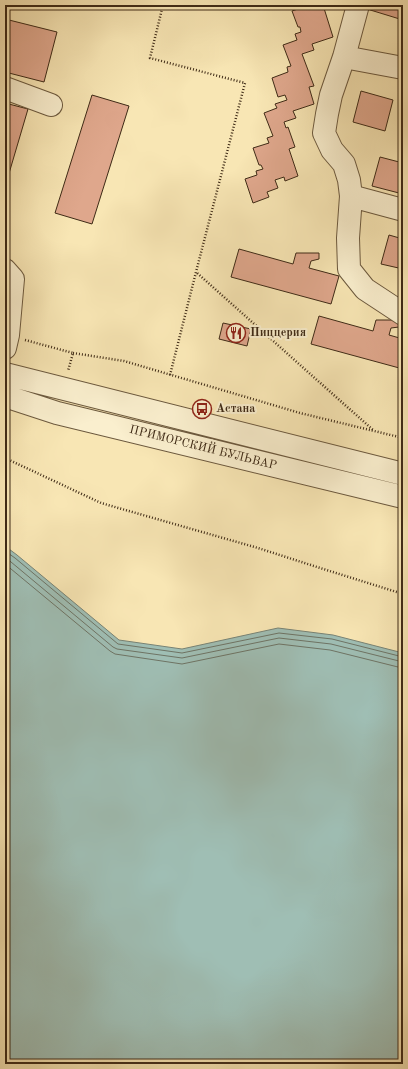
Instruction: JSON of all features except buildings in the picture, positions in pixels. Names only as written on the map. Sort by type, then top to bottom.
[{"type":"street","points":[[358,5],[344,57],[331,95],[324,133],[332,150],[344,164],[347,172],[351,196],[348,238],[349,268],[365,289],[403,314]]},
{"type":"street","points":[[344,57],[403,68]]},
{"type":"street","points":[[5,88],[51,105]]},
{"type":"street","points":[[351,196],[403,210]]},
{"type":"street","points":[[5,270],[13,279],[8,310],[8,335],[5,348]]},
{"type":"street","points":[[5,374],[403,474]]},
{"type":"street","name":"ПРИМОРСКИЙ БУЛЬВАР","points":[[5,396],[57,413],[403,497]]},
{"type":"path","points":[[163,5],[150,58],[245,83],[170,375]]},
{"type":"path","points":[[196,272],[372,430]]},
{"type":"path","points":[[73,353],[124,361],[300,413],[403,438]]},
{"type":"path","points":[[5,458],[101,503],[258,548],[403,594]]},
{"type":"water","points":[[5,546],[119,640],[182,649],[278,628],[333,635],[403,653],[403,1064],[5,1064]]},
{"type":"place","name":"Пиццерия","points":[[236,333]]},
{"type":"place","name":"Астана","points":[[202,409]]}]
